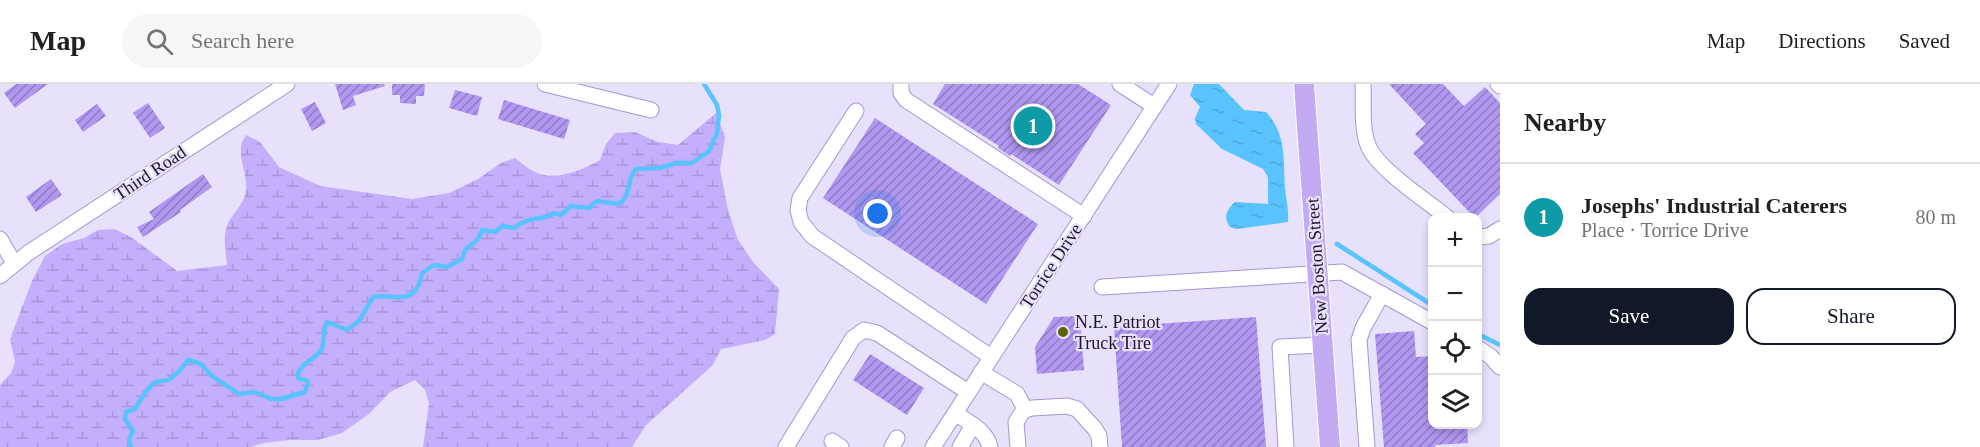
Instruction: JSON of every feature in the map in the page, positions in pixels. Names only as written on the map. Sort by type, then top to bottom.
[{"type":"main road","name":"New Boston Street","points":[[1304,84],[1330,447]]},
{"type":"street","name":"Third Road","points":[[0,276],[14,263],[287,84]]},
{"type":"street","points":[[545,84],[651,110]]},
{"type":"street","points":[[901,84],[901,93],[906,100],[1084,216]]},
{"type":"street","points":[[1120,84],[1155,106]]},
{"type":"street","name":"Torrice Drive","points":[[933,447],[1169,84]]},
{"type":"street","points":[[1363,84],[1365,137],[1373,156],[1383,167],[1442,213]]},
{"type":"street","points":[[856,111],[800,198],[798,210],[801,222],[812,236],[991,357]]},
{"type":"street","points":[[1482,237],[1489,236],[1500,229]]},
{"type":"street","points":[[0,239],[14,263]]},
{"type":"street","points":[[1102,287],[1344,272],[1430,321]]},
{"type":"street","points":[[1367,447],[1359,340],[1382,294]]},
{"type":"street","points":[[786,447],[853,338],[864,330],[877,333],[968,392]]},
{"type":"street","points":[[1286,447],[1280,347],[1322,345]]},
{"type":"street","points":[[1482,350],[1500,366]]},
{"type":"street","points":[[981,372],[1017,394],[1025,409]]},
{"type":"street","points":[[1018,447],[1017,419],[1025,409],[1070,406],[1080,411],[1097,431],[1100,447]]},
{"type":"street","points":[[955,413],[985,435],[990,447]]},
{"type":"street","points":[[960,447],[972,425]]},
{"type":"green space","points":[[716,113],[725,137],[720,169],[728,210],[738,240],[753,262],[779,289],[775,334],[765,340],[721,349],[713,365],[646,425],[632,447],[423,447],[429,403],[425,390],[415,380],[390,392],[369,414],[342,433],[318,440],[290,440],[251,447],[0,447],[0,385],[11,373],[15,362],[10,339],[32,281],[45,256],[62,244],[84,238],[98,230],[114,229],[131,237],[177,271],[227,265],[226,228],[245,195],[246,179],[241,149],[246,135],[260,142],[279,167],[320,186],[412,199],[449,193],[478,179],[501,163],[515,158],[532,171],[544,175],[573,172],[600,160],[606,144],[615,133],[635,132],[658,142],[678,145]]},
{"type":"water","points":[[1194,84],[1219,84],[1244,110],[1266,112],[1273,121],[1283,148],[1288,222],[1236,229],[1230,227],[1226,214],[1235,202],[1268,204],[1268,177],[1263,169],[1222,149],[1196,124],[1195,118],[1200,107],[1190,95]]},
{"type":"building","points":[[16,84],[48,84],[15,108],[4,93]]},
{"type":"building","points":[[335,84],[384,84],[385,86],[353,96],[356,105],[343,110]]},
{"type":"building","points":[[392,84],[425,84],[424,96],[416,96],[416,104],[400,103],[400,95],[392,95]]},
{"type":"building","points":[[945,84],[1078,84],[1111,105],[1059,185],[1011,154],[1010,156],[998,148],[999,146],[933,104]]},
{"type":"building","points":[[1389,84],[1443,84],[1464,106],[1485,87],[1500,103],[1500,194],[1480,213],[1470,213],[1413,153],[1424,143],[1415,134],[1426,124]]},
{"type":"building","points":[[455,90],[482,97],[477,116],[449,108]]},
{"type":"building","points":[[504,100],[570,120],[564,139],[498,119]]},
{"type":"building","points":[[315,102],[326,123],[312,131],[301,109]]},
{"type":"building","points":[[148,103],[165,128],[150,138],[133,113]]},
{"type":"building","points":[[97,104],[106,116],[83,132],[75,120]]},
{"type":"building","points":[[875,118],[1038,224],[986,304],[823,198]]},
{"type":"building","points":[[203,174],[212,187],[180,210],[181,212],[143,237],[137,227],[154,219],[149,212]]},
{"type":"building","points":[[51,179],[62,195],[36,212],[26,197]]},
{"type":"building","name":"N.E. Patriot Truck Tire","points":[[1080,316],[1084,370],[1037,374],[1035,347],[1054,317]]},
{"type":"building","points":[[1256,317],[1266,447],[1122,447],[1114,327]]},
{"type":"building","points":[[1414,331],[1416,357],[1428,356],[1428,429],[1467,429],[1468,443],[1435,445],[1435,447],[1384,447],[1375,334]]},
{"type":"building","points":[[870,354],[924,388],[907,415],[853,380]]},
{"type":"waterway","points":[[131,447],[129,440],[133,431],[125,419],[126,412],[135,409],[154,383],[171,378],[188,360],[201,364],[212,376],[239,394],[255,392],[271,399],[281,399],[305,392],[308,382],[299,379],[297,375],[302,367],[321,350],[327,322],[347,330],[359,321],[373,297],[409,295],[419,284],[422,273],[434,265],[447,267],[462,259],[465,250],[478,239],[482,230],[495,232],[503,226],[514,228],[526,221],[544,218],[554,213],[561,215],[571,206],[589,208],[597,201],[618,204],[626,196],[636,169],[692,163],[709,151],[717,133],[719,115],[717,105],[704,84]]},
{"type":"waterway","points":[[1337,244],[1428,302]]},
{"type":"waterway","points":[[1482,336],[1500,345]]},
{"type":"place","name":"Josephs' Industrial Caterers","points":[[1033,126]]},
{"type":"place","name":"N.E. Patriot Truck Tire","points":[[1063,332]]}]
